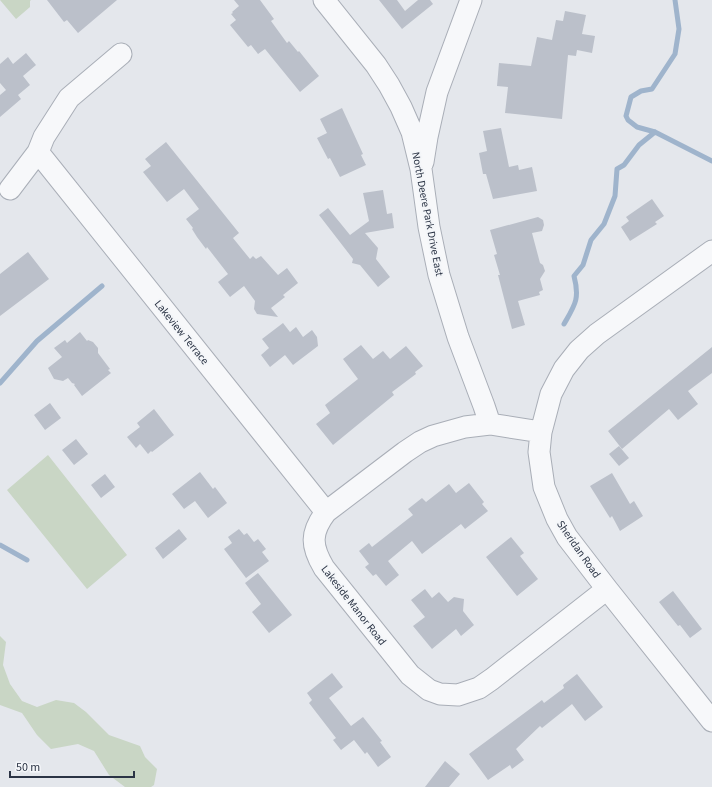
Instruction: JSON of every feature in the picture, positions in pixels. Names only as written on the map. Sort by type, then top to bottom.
[{"type":"street","name":"North Deere Park Drive East","points":[[324,0],[376,65],[401,107],[412,132],[422,169],[429,227],[439,275],[458,337],[490,424]]},
{"type":"street","points":[[422,169],[426,137],[437,92],[471,0]]},
{"type":"street","points":[[10,189],[38,152],[44,137],[69,98],[121,54]]},
{"type":"street","name":"Lakeview Terrace","points":[[38,152],[326,512]]},
{"type":"street","name":"Sheridan Road","points":[[712,250],[597,334],[579,350],[564,369],[551,394],[541,432],[539,452],[544,487],[556,519],[567,537],[607,589],[705,698],[712,721]]},
{"type":"street","name":"Lakeside Manor Road","points":[[541,432],[490,424],[465,427],[433,436],[420,442],[326,512],[317,523],[314,540],[317,557],[324,568],[410,676],[429,690],[440,694],[458,695],[479,688],[607,589]]},
{"type":"green space","points":[[0,0],[31,0],[30,7],[16,19]]},
{"type":"green space","points":[[48,455],[127,555],[87,589],[7,490]]},
{"type":"green space","points":[[0,636],[6,642],[3,665],[10,684],[22,701],[37,707],[56,700],[74,703],[86,712],[109,735],[140,746],[145,757],[157,769],[154,785],[151,787],[125,787],[109,775],[94,751],[78,744],[51,749],[37,735],[22,713],[0,705]]},
{"type":"building","points":[[47,0],[117,0],[78,33],[67,20],[64,22]]},
{"type":"building","points":[[234,0],[260,0],[274,19],[271,21],[287,43],[289,41],[298,52],[299,51],[319,76],[300,92],[265,49],[258,54],[251,45],[248,47],[230,25],[236,20],[231,14],[239,6]]},
{"type":"building","points":[[379,0],[397,0],[405,11],[418,0],[430,0],[433,4],[402,29]]},
{"type":"building","points":[[565,11],[586,15],[582,34],[595,36],[592,53],[577,50],[576,56],[568,55],[562,119],[505,113],[508,87],[497,86],[499,63],[531,66],[537,37],[552,40],[556,20],[563,21]]},
{"type":"building","points":[[26,53],[36,65],[23,76],[30,85],[18,95],[21,99],[0,117],[0,95],[6,90],[0,83],[0,64],[8,57],[13,64]]},
{"type":"building","points":[[342,108],[363,154],[361,155],[366,165],[340,177],[317,138],[327,133],[320,119]]},
{"type":"building","points":[[501,128],[509,167],[518,165],[519,170],[532,167],[537,191],[493,199],[486,174],[483,174],[479,153],[487,151],[483,131]]},
{"type":"building","points":[[166,142],[239,233],[233,238],[250,259],[253,256],[256,259],[261,256],[278,275],[287,268],[298,283],[283,295],[285,297],[271,308],[278,317],[257,314],[254,309],[255,301],[244,286],[230,297],[218,282],[228,274],[207,247],[206,249],[186,219],[199,209],[184,189],[167,202],[143,172],[151,166],[145,159]]},
{"type":"building","points":[[383,190],[387,214],[392,213],[394,228],[365,233],[378,248],[376,259],[390,277],[378,287],[360,265],[352,263],[353,259],[319,215],[328,208],[350,235],[369,221],[363,193]]},
{"type":"building","points":[[652,199],[664,216],[655,222],[657,224],[630,241],[621,227],[629,221],[626,217]]},
{"type":"building","points":[[538,217],[543,220],[544,225],[542,231],[532,233],[540,263],[543,265],[545,271],[540,279],[543,290],[539,292],[540,295],[518,301],[525,325],[512,329],[498,275],[500,275],[494,255],[497,254],[490,230]]},
{"type":"building","points":[[28,252],[49,279],[0,316],[0,274]]},
{"type":"building","points":[[283,323],[290,332],[296,327],[303,337],[312,330],[317,337],[318,346],[293,365],[285,355],[270,367],[261,355],[269,348],[262,339]]},
{"type":"building","points":[[80,332],[87,341],[93,342],[98,348],[98,353],[110,369],[108,370],[111,373],[82,396],[74,385],[75,384],[68,378],[63,381],[54,379],[48,368],[62,357],[54,348],[65,340],[67,343]]},
{"type":"building","points":[[361,345],[373,359],[383,351],[390,359],[406,346],[423,366],[415,372],[416,374],[392,392],[394,395],[333,445],[316,424],[330,413],[325,405],[358,379],[343,359]]},
{"type":"building","points":[[712,347],[712,373],[688,391],[698,404],[678,420],[669,409],[622,449],[608,431]]},
{"type":"building","points":[[50,403],[61,418],[45,430],[34,415]]},
{"type":"building","points":[[154,409],[174,435],[148,454],[140,444],[136,448],[127,437],[140,427],[137,423]]},
{"type":"building","points":[[76,439],[88,454],[74,465],[62,450]]},
{"type":"building","points":[[619,446],[629,458],[619,466],[609,454]]},
{"type":"building","points":[[200,472],[213,489],[215,487],[227,503],[208,518],[195,501],[184,509],[172,494]]},
{"type":"building","points":[[612,473],[630,504],[634,501],[643,516],[620,531],[612,516],[610,518],[590,486]]},
{"type":"building","points":[[105,474],[115,487],[101,498],[91,485]]},
{"type":"building","points":[[469,483],[484,502],[482,504],[488,511],[465,529],[461,524],[422,554],[412,541],[388,561],[399,575],[386,586],[376,574],[373,576],[365,567],[369,564],[359,551],[369,543],[372,547],[413,515],[408,509],[422,498],[426,502],[449,484],[456,493]]},
{"type":"building","points":[[179,529],[187,539],[163,559],[155,548]]},
{"type":"building","points":[[239,529],[244,535],[247,533],[254,542],[258,539],[266,549],[262,552],[269,561],[246,578],[224,549],[232,543],[228,537]]},
{"type":"building","points":[[511,537],[524,553],[520,556],[538,579],[517,596],[486,557]]},
{"type":"building","points":[[258,573],[292,615],[269,633],[252,612],[261,604],[245,583]]},
{"type":"building","points":[[425,589],[432,598],[439,592],[448,602],[454,597],[464,599],[463,611],[474,625],[461,636],[456,629],[432,649],[413,626],[425,617],[411,600]]},
{"type":"building","points":[[673,591],[702,629],[690,638],[680,625],[678,626],[659,602]]},
{"type":"building","points":[[332,673],[343,687],[329,698],[351,726],[363,717],[382,741],[380,742],[391,757],[378,767],[367,752],[365,754],[354,740],[341,750],[333,740],[336,738],[309,703],[312,700],[307,693]]},
{"type":"building","points":[[577,674],[603,707],[585,721],[572,704],[542,728],[540,726],[516,749],[524,760],[512,769],[510,765],[488,780],[469,754],[542,700],[544,703],[564,688],[563,685]]},
{"type":"building","points":[[445,761],[460,774],[449,787],[425,787]]},
{"type":"waterway","points":[[675,0],[679,29],[675,54],[652,89],[641,91],[631,97],[626,116],[628,120],[637,127],[655,132],[712,161]]},
{"type":"waterway","points":[[564,324],[574,307],[577,291],[574,276],[583,265],[591,240],[604,224],[615,196],[617,169],[624,165],[639,145],[655,132]]},
{"type":"waterway","points":[[0,383],[37,341],[102,286]]},
{"type":"waterway","points":[[0,545],[27,560]]}]
